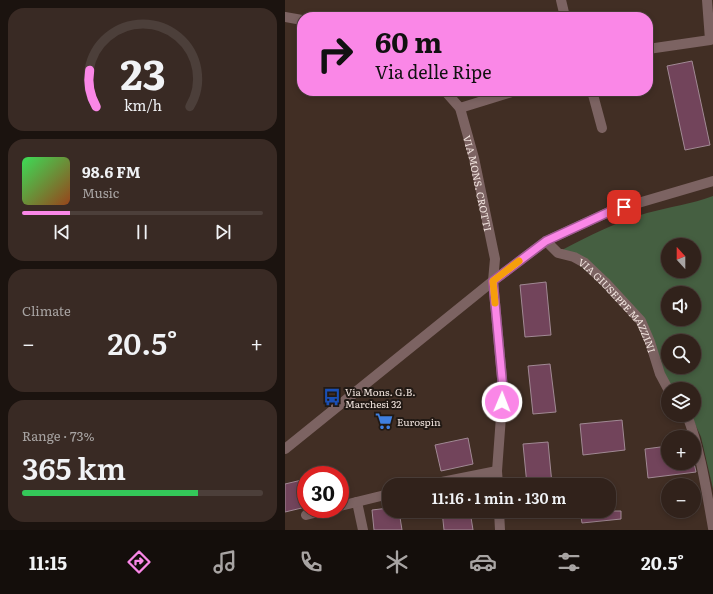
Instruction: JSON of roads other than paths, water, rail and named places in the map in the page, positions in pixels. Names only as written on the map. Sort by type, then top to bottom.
[{"type":"street","points":[[561,0],[564,12]]},
{"type":"street","points":[[653,47],[710,40],[707,0]]},
{"type":"street","points":[[285,17],[297,19]]},
{"type":"street","name":"VIA MONS. CROTTI","points":[[449,96],[459,108],[474,158],[495,259],[493,281],[503,389],[498,478]]},
{"type":"street","points":[[459,108],[499,96]]},
{"type":"street","points":[[593,96],[602,128]]},
{"type":"street","points":[[285,449],[493,281],[546,241],[611,211],[713,181]]},
{"type":"street","name":"VIA GIUSEPPE MAZZINI","points":[[546,241],[559,253],[574,257],[585,263],[641,321],[665,382]]},
{"type":"street","points":[[689,422],[701,458],[713,528]]},
{"type":"street","points":[[462,478],[497,471]]},
{"type":"street","points":[[349,504],[382,496]]},
{"type":"street","points":[[357,502],[363,530]]},
{"type":"street","points":[[499,518],[500,530]]},
{"type":"place","name":"Via Mons. G.B. Marchesi 32","points":[[332,397]]},
{"type":"place","name":"Eurospin","points":[[384,421]]}]
